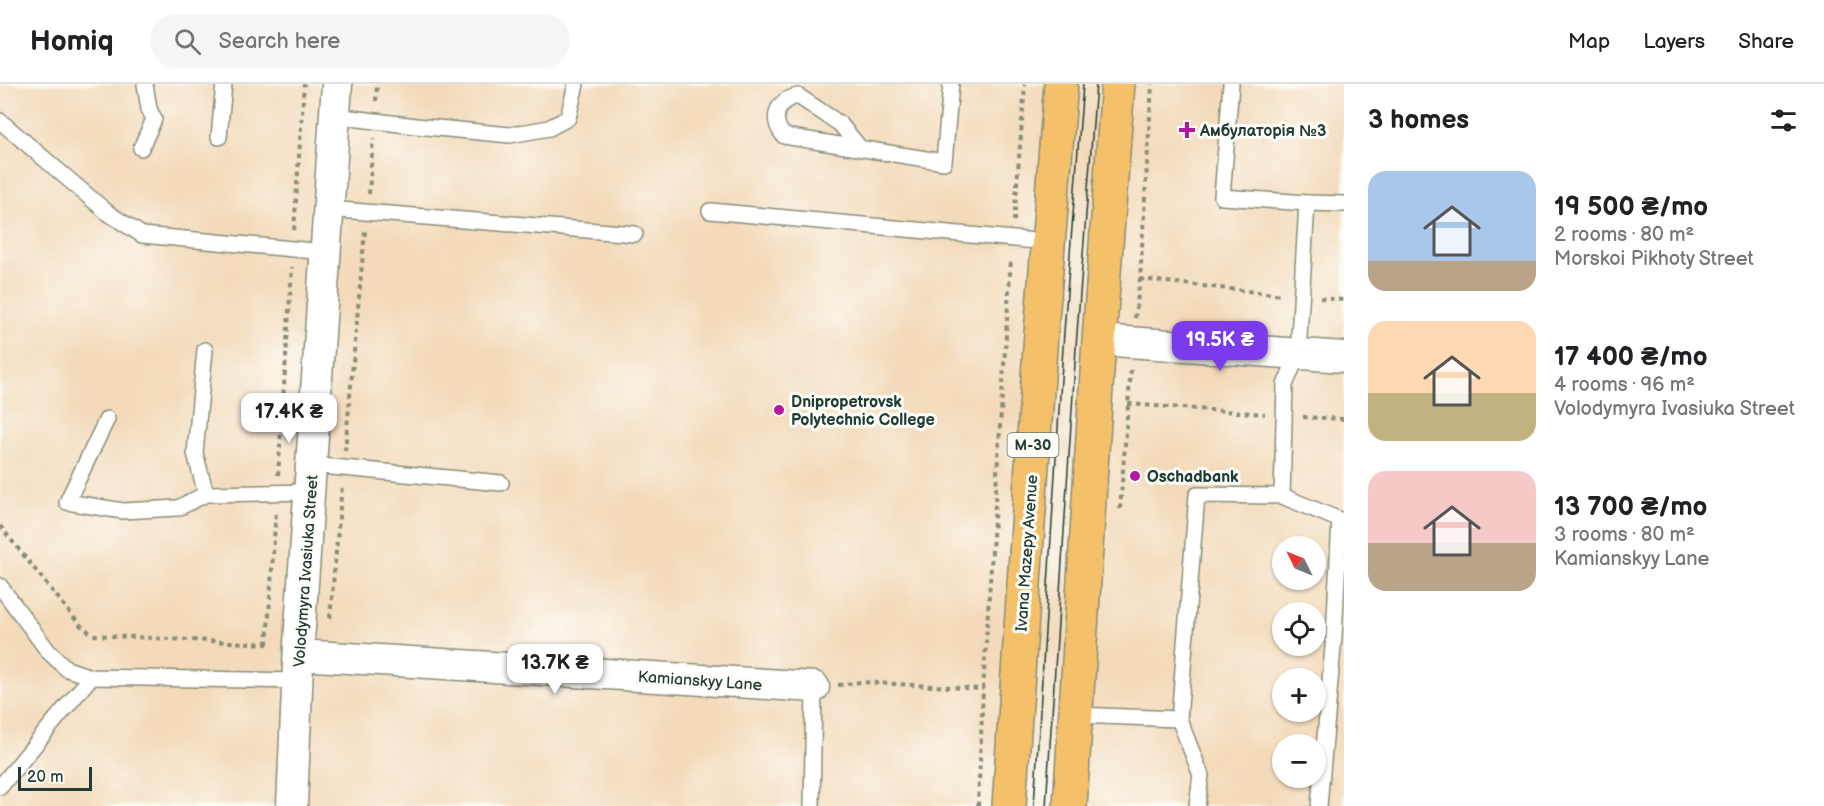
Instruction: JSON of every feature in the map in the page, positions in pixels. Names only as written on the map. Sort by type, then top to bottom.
[{"type":"highway","name":"Ivana Mazepy Avenue","points":[[1009,806],[1047,242],[1060,84]]},
{"type":"highway","points":[[1071,806],[1099,340],[1118,84]]},
{"type":"street","name":"Volodymyra Ivasiuka Street","points":[[292,806],[308,664],[310,479],[337,84]]},
{"type":"street","points":[[1099,340],[1344,357]]},
{"type":"street","name":"Kamianskyy Lane","points":[[308,664],[814,687]]},
{"type":"lane","points":[[141,148],[154,119],[148,108],[145,84]]},
{"type":"lane","points":[[219,137],[224,84]]},
{"type":"lane","points":[[335,116],[510,135],[549,128],[568,118],[576,84]]},
{"type":"lane","points":[[860,148],[840,124],[798,96],[784,101],[779,106],[776,122],[784,136],[944,162],[951,84]]},
{"type":"lane","points":[[1231,84],[1222,197],[1344,204]]},
{"type":"lane","points":[[0,121],[108,213],[142,235],[326,252]]},
{"type":"lane","points":[[1282,496],[1285,385],[1298,354],[1307,203]]},
{"type":"lane","points":[[328,209],[635,234]]},
{"type":"lane","points":[[710,211],[1047,242]]},
{"type":"lane","points":[[205,350],[195,453],[206,494]]},
{"type":"lane","points":[[107,419],[67,502],[123,511],[178,508],[206,494],[277,492],[344,468],[501,483]]},
{"type":"lane","points":[[1197,806],[1201,775],[1179,719],[1197,495],[1282,496],[1340,520],[1339,637],[1319,806]]},
{"type":"lane","points":[[0,586],[48,651],[67,669],[91,677],[308,664]]},
{"type":"lane","points":[[0,786],[91,677]]},
{"type":"lane","points":[[812,806],[814,687]]},
{"type":"lane","points":[[1076,715],[1179,719]]},
{"type":"path","points":[[0,526],[79,624],[93,634],[267,644],[304,84]]},
{"type":"path","points":[[308,664],[344,468],[377,84]]},
{"type":"path","points":[[978,806],[983,688],[1025,84]]},
{"type":"path","points":[[1152,84],[1140,279],[1344,300]]},
{"type":"path","points":[[1128,404],[1344,420]]},
{"type":"path","points":[[814,687],[861,682],[1017,691]]},
{"type":"tram line","points":[[1034,806],[1064,332],[1083,84]]},
{"type":"tram line","points":[[1046,806],[1096,84]]},
{"type":"place","name":"Амбулаторія №3","points":[[1187,130]]},
{"type":"place","name":"Dnipropetrovsk Polytechnic College","points":[[779,410]]},
{"type":"place","name":"Oschadbank","points":[[1135,476]]}]
